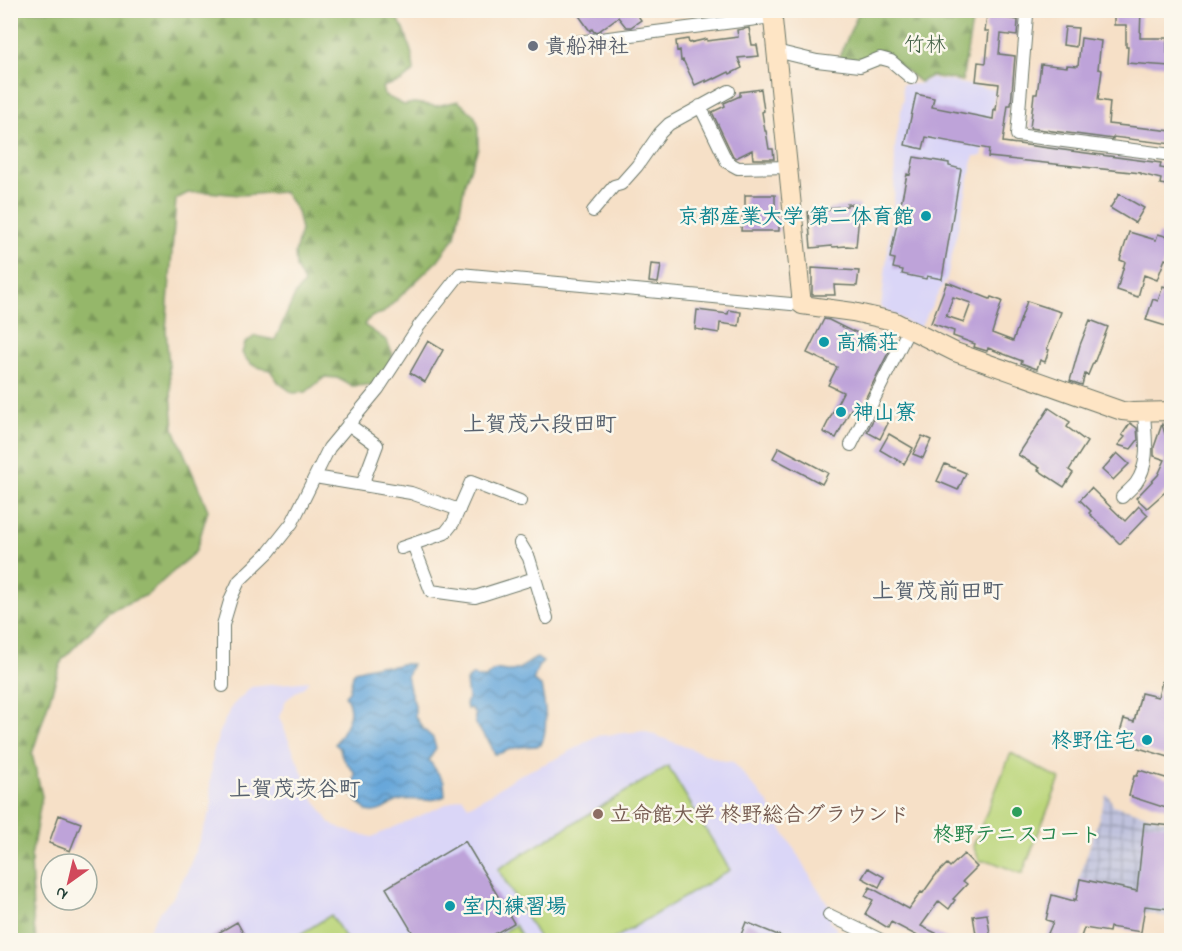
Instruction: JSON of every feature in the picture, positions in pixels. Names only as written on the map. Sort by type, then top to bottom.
[{"type":"street","points":[[577,42],[772,14],[802,305]]},
{"type":"street","points":[[1027,15],[1017,135],[1172,155]]},
{"type":"street","points":[[776,51],[818,62],[860,66],[880,58],[891,61],[911,78]]},
{"type":"street","points":[[593,211],[614,186],[621,184],[637,166],[669,124],[729,91]]},
{"type":"street","points":[[700,106],[728,162],[738,168],[789,167]]},
{"type":"street","points":[[224,686],[223,625],[239,581],[269,552],[292,523],[329,448],[378,389],[419,326],[460,274],[802,305],[853,312],[893,321],[955,352],[1114,408],[1132,412],[1172,411]]},
{"type":"street","points":[[851,445],[909,329]]},
{"type":"street","points":[[1122,497],[1136,482],[1145,466],[1144,412]]},
{"type":"street","points":[[348,424],[377,445],[362,485]]},
{"type":"street","points":[[315,477],[411,493],[459,510]]},
{"type":"street","points":[[520,501],[471,482],[453,523],[445,533],[407,545],[431,591],[475,597],[535,578]]},
{"type":"street","points":[[520,543],[529,558],[547,618]]},
{"type":"street","points":[[829,915],[881,940]]},
{"type":"shaded area","points":[[931,78],[996,90],[982,156],[974,156],[947,278],[919,329],[881,307],[894,198],[895,147],[903,99],[902,84],[919,84]]},
{"type":"shaded area","name":"立命館大学 柊野総合グラウンド","points":[[309,681],[286,700],[279,717],[313,798],[331,824],[350,832],[372,837],[462,797],[468,806],[517,776],[558,758],[596,736],[644,731],[720,760],[733,762],[768,803],[782,830],[832,910],[830,921],[836,928],[836,940],[143,940],[159,912],[172,899],[188,870],[212,806],[210,786],[213,754],[220,730],[232,706],[251,687]]},
{"type":"shaded area","points":[[1106,795],[1109,796],[1113,805],[1171,822],[1171,916],[1166,917],[1100,902],[1100,898],[1075,892]]},
{"type":"green space","name":"竹林","points":[[892,10],[974,11],[962,81],[931,76],[920,82],[891,59],[859,64],[837,62],[861,11],[891,14]]},
{"type":"green space","points":[[10,11],[393,11],[405,31],[414,71],[402,81],[382,87],[384,95],[404,105],[414,103],[436,106],[458,101],[474,115],[478,124],[478,148],[465,183],[455,237],[438,260],[383,313],[370,318],[364,325],[386,340],[393,354],[379,382],[370,385],[352,386],[337,378],[325,377],[306,392],[293,393],[279,383],[270,370],[253,365],[242,353],[245,343],[255,336],[275,340],[295,295],[304,283],[296,267],[295,253],[301,230],[297,211],[284,192],[240,195],[188,193],[176,199],[166,330],[174,429],[208,510],[196,551],[147,595],[111,610],[62,660],[32,754],[42,796],[31,857],[36,940],[10,940]]},
{"type":"green space","name":"柊野テニスコート","points":[[1011,753],[1060,779],[1022,874],[990,861],[980,861],[973,846]]},
{"type":"green space","points":[[668,766],[730,870],[612,940],[540,940],[498,869]]},
{"type":"green space","points":[[331,915],[347,940],[291,940]]},
{"type":"green space","points":[[515,925],[524,940],[491,940]]},
{"type":"water","points":[[537,658],[543,662],[538,667],[533,681],[541,686],[546,716],[541,745],[495,754],[476,725],[475,714],[471,708],[467,709],[466,681],[473,675],[486,678],[494,671],[516,670]]},
{"type":"water","points":[[412,664],[407,676],[415,705],[415,716],[423,729],[433,738],[436,748],[429,760],[444,782],[445,796],[432,800],[398,801],[379,811],[371,812],[363,808],[348,790],[354,783],[355,773],[342,757],[340,748],[335,744],[348,721],[350,708],[345,695],[349,691],[354,671],[379,665],[390,667]]},
{"type":"building","points":[[575,10],[634,10],[641,20],[631,27],[626,27],[618,17],[599,31],[594,32],[592,29],[590,31]]},
{"type":"building","points":[[1114,10],[1141,10],[1140,38],[1167,38],[1167,53],[1171,53],[1170,66],[1127,63],[1126,25],[1114,25]]},
{"type":"building","points":[[987,15],[1018,20],[1017,36],[1001,34],[999,54],[1015,56],[1011,105],[1008,105],[1003,142],[1161,163],[1160,168],[1172,170],[1172,186],[1160,184],[1161,179],[1141,173],[988,157],[989,149],[926,137],[923,149],[905,145],[916,94],[934,98],[932,107],[993,119],[999,84],[976,81],[978,62],[986,63],[989,31],[985,31]]},
{"type":"building","points":[[1065,27],[1078,28],[1076,47],[1063,45]]},
{"type":"building","points":[[749,28],[752,45],[757,45],[759,56],[738,58],[742,68],[695,85],[683,60],[681,61],[676,41],[688,39],[689,43],[738,37],[737,30]]},
{"type":"building","points":[[1081,38],[1101,41],[1098,69],[1102,70],[1098,100],[1110,102],[1108,124],[1172,131],[1172,144],[1030,128],[1034,94],[1037,94],[1041,64],[1078,66]]},
{"type":"building","points":[[761,89],[765,131],[769,149],[773,149],[774,159],[753,159],[752,150],[736,158],[712,112],[725,106],[724,103],[740,96],[740,92]]},
{"type":"building","name":"京都産業大学 第二体育館","points":[[914,157],[949,163],[949,166],[961,169],[942,279],[927,276],[926,279],[902,274],[903,270],[893,268],[895,259],[890,258],[907,174],[910,175]]},
{"type":"building","points":[[1119,194],[1144,208],[1135,223],[1110,208]]},
{"type":"building","points":[[745,195],[775,195],[775,217],[779,217],[779,231],[741,231],[742,217],[745,217]]},
{"type":"building","points":[[847,204],[860,205],[856,247],[811,248],[808,212],[829,210],[829,208],[847,206]]},
{"type":"building","points":[[1129,232],[1156,240],[1158,234],[1172,238],[1172,262],[1165,259],[1157,280],[1144,275],[1138,297],[1117,290],[1125,262],[1120,260]]},
{"type":"building","points":[[651,264],[661,265],[658,283],[649,282]]},
{"type":"building","points":[[812,268],[859,271],[857,286],[834,285],[835,295],[812,295]]},
{"type":"building","points":[[947,282],[990,299],[991,297],[1002,301],[992,333],[1013,341],[1027,301],[1061,312],[1047,349],[1049,350],[1045,362],[1040,360],[1037,369],[988,348],[987,351],[974,347],[975,344],[953,336],[954,331],[931,323]],"holes":[[[953,297],[971,303],[964,322],[946,316]]]},
{"type":"building","points":[[1163,286],[1172,289],[1172,328],[1146,320],[1153,299],[1158,301]]},
{"type":"building","points":[[697,310],[728,314],[729,310],[741,312],[739,326],[720,323],[719,333],[695,329]]},
{"type":"building","name":"神山寮","points":[[824,319],[871,339],[872,335],[892,345],[858,413],[851,409],[836,438],[823,432],[843,392],[828,385],[837,367],[807,353]]},
{"type":"building","points":[[1090,320],[1108,327],[1094,363],[1088,375],[1085,374],[1082,385],[1070,381]]},
{"type":"building","points":[[428,341],[443,350],[425,382],[410,373]]},
{"type":"building","points":[[1049,408],[1070,422],[1067,427],[1087,442],[1069,470],[1073,473],[1064,487],[1038,470],[1040,468],[1018,455]]},
{"type":"building","points":[[876,414],[889,421],[880,439],[867,432]]},
{"type":"building","points":[[1130,423],[1137,428],[1138,440],[1131,449],[1118,445],[1125,437],[1122,435]]},
{"type":"building","points":[[1162,424],[1165,434],[1172,432],[1172,486],[1147,508],[1136,498],[1158,475],[1165,460],[1154,456],[1154,447]]},
{"type":"building","points":[[889,434],[913,448],[904,464],[880,450]]},
{"type":"building","points":[[922,436],[931,440],[923,458],[913,454]]},
{"type":"building","points":[[779,447],[828,473],[822,484],[773,458]]},
{"type":"building","points":[[1117,453],[1129,464],[1113,480],[1102,470]]},
{"type":"building","points":[[945,464],[966,473],[958,490],[937,481]]},
{"type":"building","points":[[1091,488],[1125,521],[1139,506],[1148,515],[1120,544],[1089,513],[1091,511],[1080,500]]},
{"type":"building","points":[[1162,681],[1172,683],[1172,758],[1125,744],[1126,741],[1118,739],[1124,719],[1134,722],[1141,693],[1158,697]]},
{"type":"building","points":[[1139,770],[1169,779],[1167,785],[1172,786],[1172,810],[1129,796],[1134,776],[1137,776]]},
{"type":"building","points":[[59,815],[81,823],[70,851],[49,843]]},
{"type":"building","points":[[1144,823],[1172,826],[1170,909],[1145,906],[1141,932],[1110,927],[1109,932],[1084,928],[1080,940],[1045,940],[1053,922],[1046,920],[1052,895],[1076,900],[1080,879],[1137,891]]},
{"type":"building","name":"室内練習場","points":[[465,841],[514,923],[484,940],[417,940],[386,888]]},
{"type":"building","points":[[964,854],[977,867],[963,881],[967,884],[953,899],[955,900],[949,909],[939,901],[921,926],[950,940],[925,940],[891,922],[888,928],[865,914],[873,900],[865,896],[870,887],[909,909],[947,864],[950,867]]},
{"type":"building","points":[[868,868],[884,877],[879,887],[862,878]]},
{"type":"building","points":[[987,914],[991,940],[977,940],[973,916]]},
{"type":"building","points":[[237,922],[247,940],[206,940]]},
{"type":"building","points":[[746,922],[790,940],[739,940]]},
{"type":"place","name":"貴船神社","points":[[533,46]]},
{"type":"place","name":"京都産業大学 第二体育館","points":[[926,216]]},
{"type":"place","name":"高橋荘","points":[[824,342]]},
{"type":"place","name":"神山寮","points":[[841,412]]},
{"type":"place","name":"柊野住宅","points":[[1147,740]]},
{"type":"place","name":"柊野テニスコート","points":[[1017,812]]},
{"type":"place","name":"立命館大学 柊野総合グラウンド","points":[[598,814]]},
{"type":"place","name":"室内練習場","points":[[450,906]]},
{"type":"district","name":"上賀茂六段田町","points":[[540,423]]},
{"type":"district","name":"上賀茂前田町","points":[[938,590]]},
{"type":"district","name":"上賀茂茨谷町","points":[[295,788]]}]
